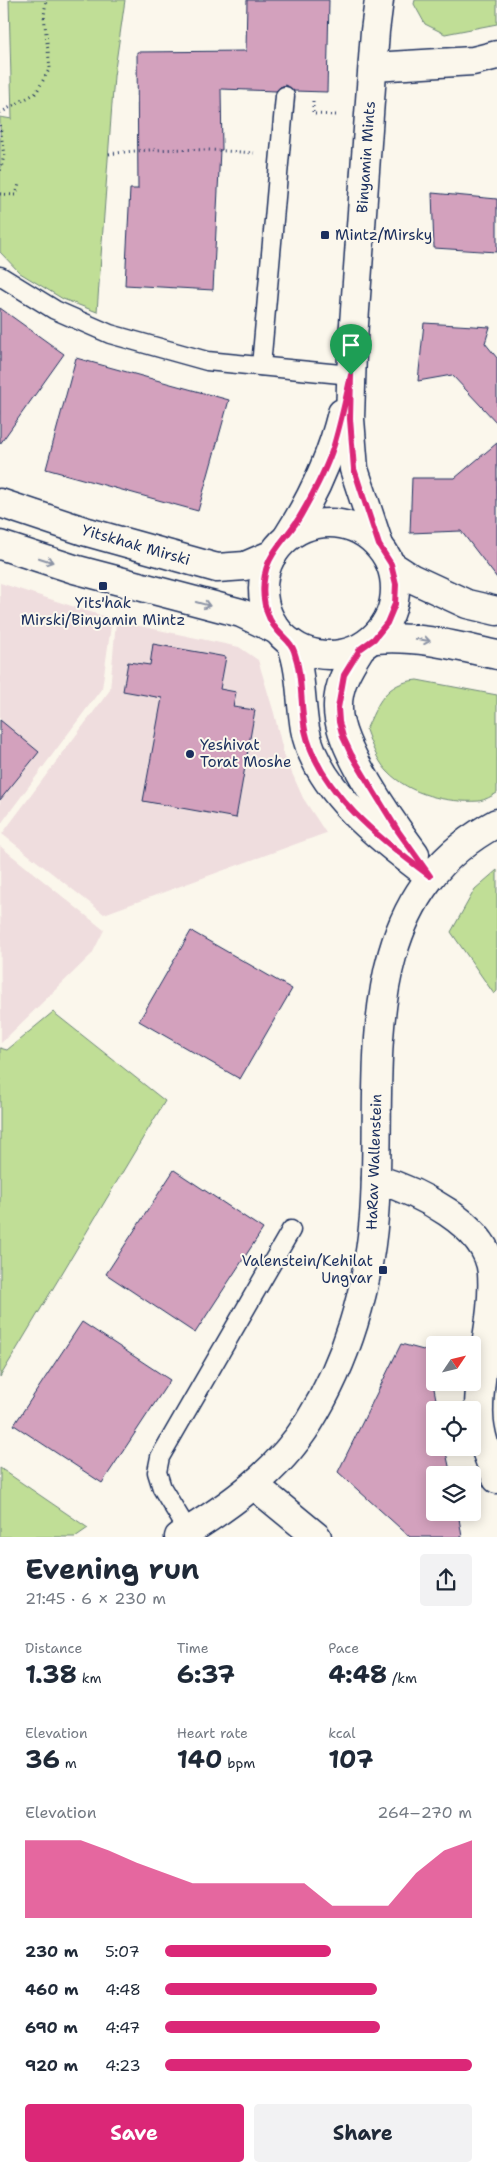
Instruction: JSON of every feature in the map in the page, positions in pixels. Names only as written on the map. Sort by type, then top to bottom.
[{"type":"street","name":"Binyamin Mints","points":[[379,0],[351,375],[350,419],[354,469],[385,555]]},
{"type":"street","points":[[373,67],[464,62],[497,54]]},
{"type":"street","name":"Binyamin Mints","points":[[280,545],[318,483],[334,445],[351,375]]},
{"type":"street","name":"Yitskhak Mirski","points":[[0,503],[84,531],[217,568],[245,566],[280,545]]},
{"type":"street","points":[[430,876],[386,844],[355,814],[322,772],[310,749],[305,728],[300,676],[284,636],[267,612],[263,592],[265,572],[280,545],[305,527],[325,522],[345,524],[364,532],[385,555],[411,578],[467,604],[497,611]]},
{"type":"street","points":[[0,544],[74,569],[241,613],[284,636],[306,652],[324,656],[342,655],[367,644],[396,637],[417,639],[497,655]]},
{"type":"street","points":[[385,555],[396,584],[395,604],[387,623],[367,644],[344,675],[338,708],[343,737],[398,831],[430,876]]},
{"type":"street","name":"HaRav Wallenstein","points":[[184,1534],[254,1485],[281,1458],[308,1423],[328,1386],[349,1338],[361,1297],[369,1259],[376,1179],[377,1082],[382,1001],[396,938],[403,921],[430,876],[474,835],[497,823]]},
{"type":"street","points":[[376,1179],[414,1193],[454,1217],[478,1240],[487,1253],[492,1271],[492,1305],[484,1348],[478,1411],[486,1452],[497,1479]]},
{"type":"street","points":[[254,1485],[317,1537]]},
{"type":"lane","points":[[261,366],[285,96]]},
{"type":"lane","points":[[0,276],[55,310],[110,334],[206,361],[351,375]]},
{"type":"lane","points":[[184,1534],[162,1488],[157,1472],[160,1457],[291,1230]]},
{"type":"path","points":[[0,113],[36,93],[50,68],[44,16],[46,0]]},
{"type":"path","points":[[313,96],[313,114]]},
{"type":"path","points":[[0,125],[4,156],[0,172]]},
{"type":"path","points":[[109,154],[138,150],[222,150],[280,155]]},
{"type":"path","points":[[0,194],[16,195],[19,184]]},
{"type":"shaded area","points":[[0,583],[112,619],[102,688],[0,825]]},
{"type":"shaded area","points":[[116,621],[239,647],[258,660],[284,755],[303,798],[326,833],[104,914],[2,834],[110,690]]},
{"type":"shaded area","points":[[0,846],[104,930],[92,954],[1,1043]]},
{"type":"green space","points":[[9,0],[125,0],[114,76],[97,312],[63,299],[20,273],[0,252],[0,117],[12,119]]},
{"type":"green space","points":[[415,0],[497,0],[497,24],[445,34],[425,24],[414,4]]},
{"type":"green space","points":[[417,680],[497,695],[497,793],[479,801],[442,799],[418,792],[396,779],[383,767],[366,730],[379,703],[390,690],[397,685]]},
{"type":"green space","points":[[497,870],[497,991],[494,994],[451,932],[475,889]]},
{"type":"green space","points":[[53,1012],[165,1101],[0,1377],[0,1048],[7,1050]]},
{"type":"green space","points":[[0,1468],[88,1528],[75,1537],[0,1537]]},
{"type":"building","points":[[247,0],[329,0],[327,92],[294,91],[285,85],[276,91],[221,89],[222,150],[220,150],[213,290],[125,285],[130,189],[138,189],[137,52],[246,51]]},
{"type":"building","points":[[432,193],[497,199],[497,252],[434,248]]},
{"type":"building","points":[[0,308],[64,354],[0,444]]},
{"type":"building","points":[[424,323],[490,327],[485,343],[497,358],[497,423],[452,375],[418,381]]},
{"type":"building","points":[[76,358],[229,400],[198,511],[46,469]]},
{"type":"building","points":[[497,443],[497,578],[461,531],[410,533],[412,478],[455,478]]},
{"type":"building","points":[[153,644],[226,657],[220,689],[236,692],[233,707],[255,710],[236,818],[143,801],[162,698],[123,691],[128,662],[150,665]]},
{"type":"building","points":[[0,720],[39,752],[0,800]]},
{"type":"building","points":[[191,931],[292,989],[240,1079],[139,1021]]},
{"type":"building","points":[[174,1170],[263,1229],[195,1333],[106,1274]]},
{"type":"building","points":[[82,1322],[170,1380],[102,1483],[14,1425]]},
{"type":"building","points":[[401,1344],[426,1351],[426,1391],[434,1391],[436,1401],[426,1401],[426,1456],[447,1456],[449,1466],[426,1466],[426,1521],[459,1521],[462,1537],[410,1537],[338,1472]]},
{"type":"place","name":"Mintz/Mirsky","points":[[325,235]]},
{"type":"place","name":"Yits'hak Mirski/Binyamin Mintz","points":[[103,586]]},
{"type":"place","name":"Yeshivat Torat Moshe","points":[[190,754]]},
{"type":"place","name":"Valenstein/Kehilat Ungvar","points":[[383,1270]]},
{"type":"route","points":[[351,375],[350,419],[354,469],[365,507],[379,545],[391,564],[396,584],[395,604],[387,623],[374,639],[360,649],[344,675],[338,708],[339,722],[343,737],[351,754],[398,831],[430,876],[386,844],[355,814],[322,772],[310,749],[305,728],[300,676],[294,652],[291,643],[276,630],[267,612],[263,592],[265,572],[273,554],[288,536],[302,514],[334,445],[351,375]]}]
